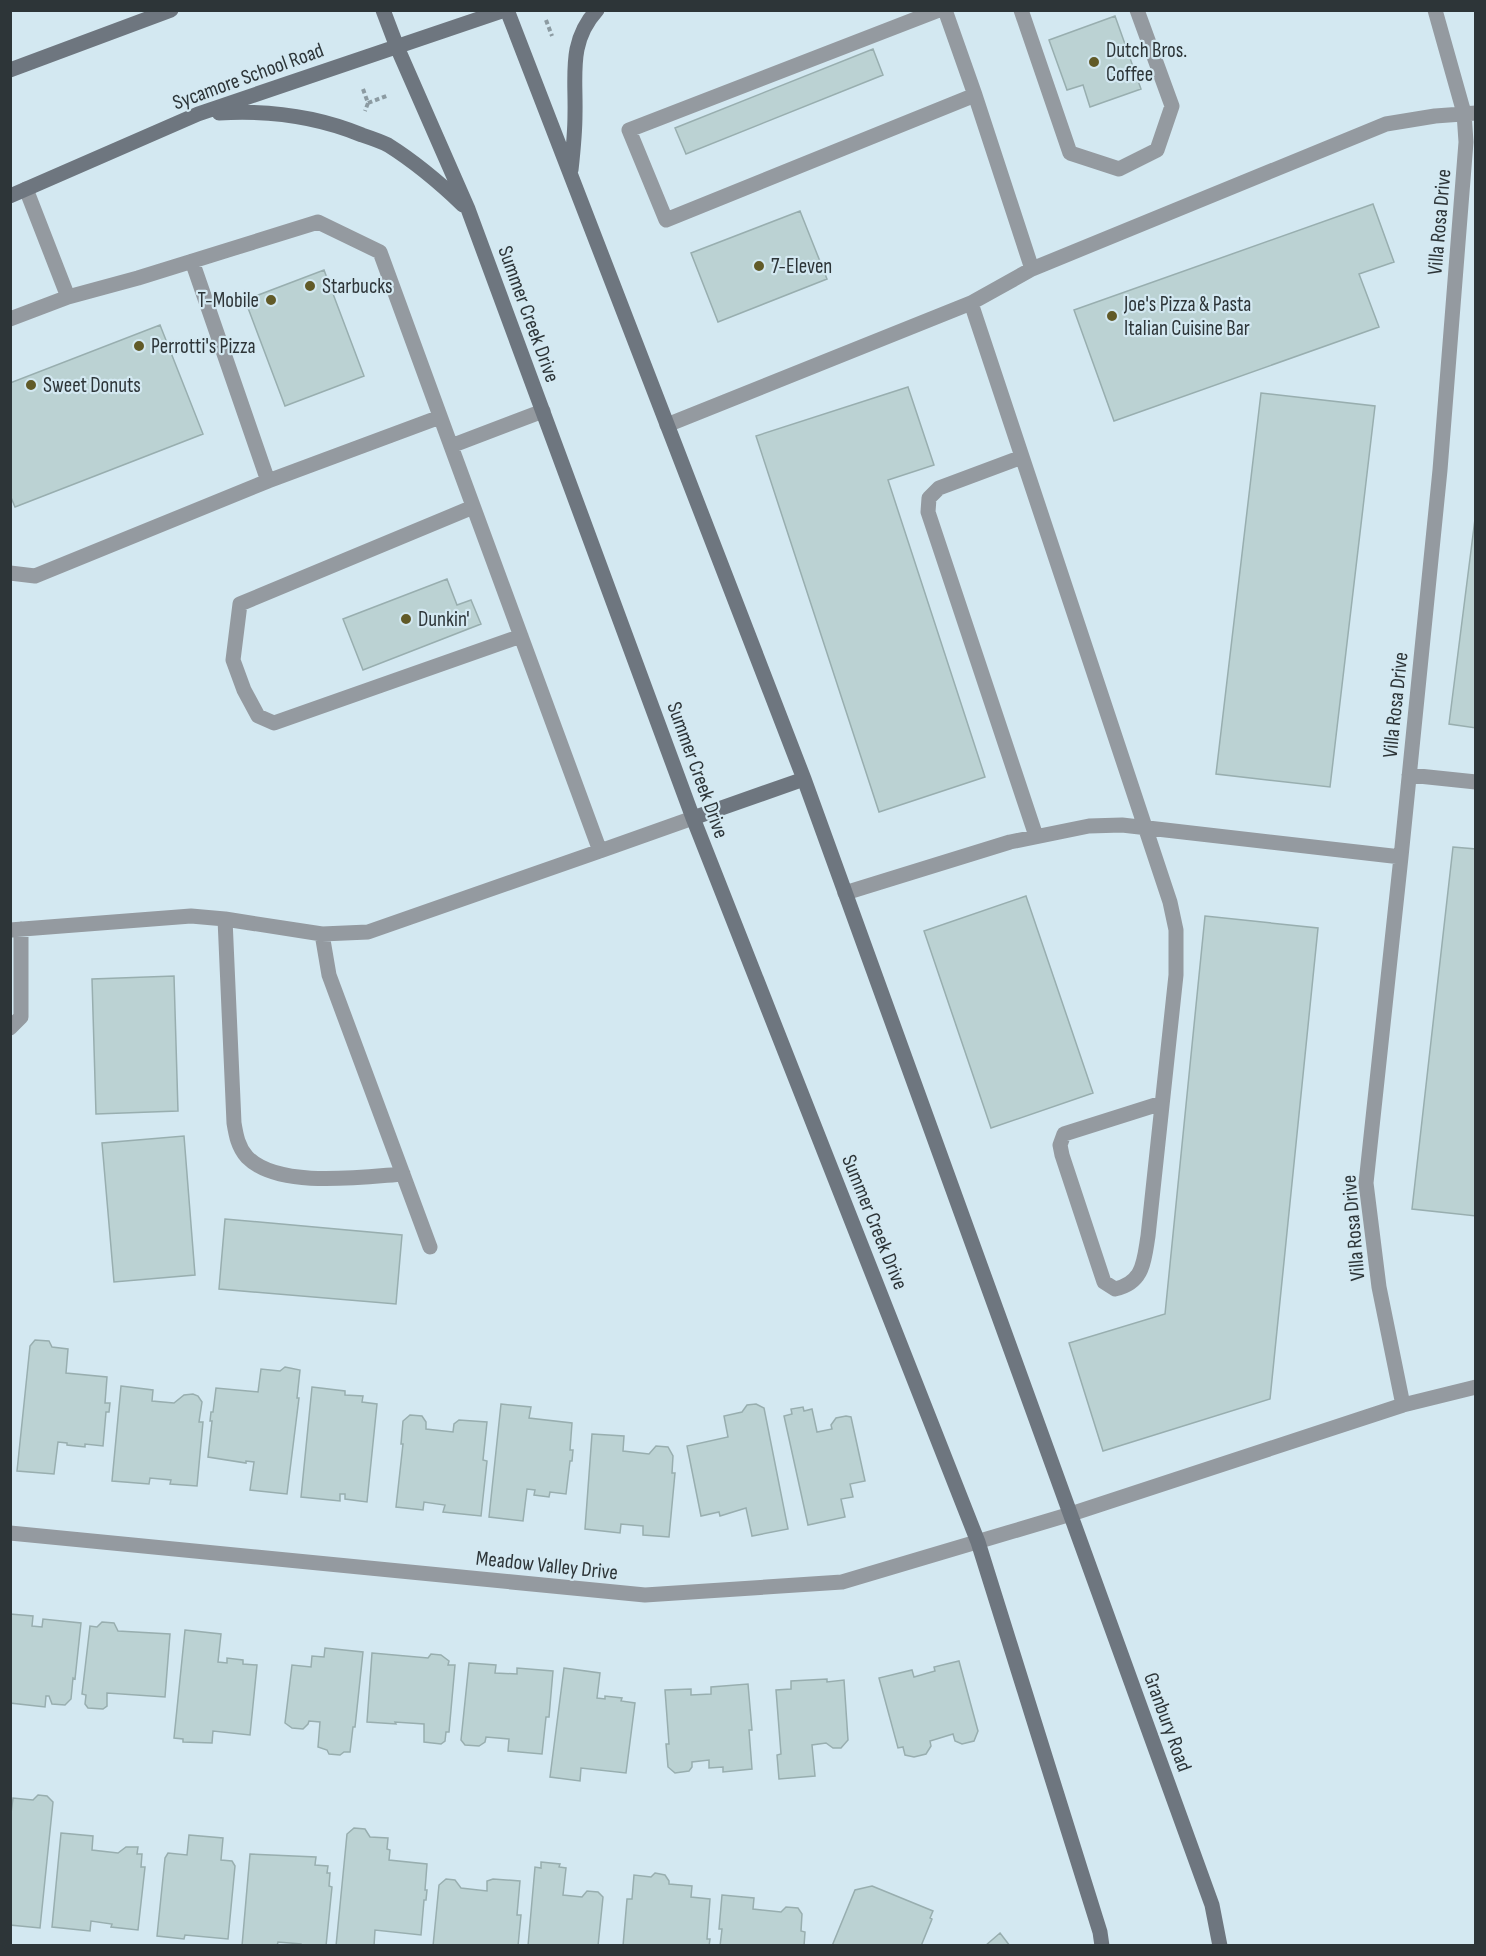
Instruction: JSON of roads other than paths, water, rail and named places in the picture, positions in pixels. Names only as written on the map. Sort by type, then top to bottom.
[{"type":"main road","points":[[10,70],[171,10]]},
{"type":"main road","name":"Summer Creek Drive","points":[[383,10],[468,209],[693,818],[978,1542]]},
{"type":"main road","points":[[506,10],[804,779],[1071,1514]]},
{"type":"main road","name":"Sycamore School Road","points":[[10,196],[198,114],[506,10]]},
{"type":"main road","points":[[571,176],[575,114],[574,57],[586,22],[597,10]]},
{"type":"main road","points":[[198,114],[248,111],[299,115],[344,128],[387,145],[435,179],[468,209]]},
{"type":"main road","points":[[693,818],[804,779]]},
{"type":"main road","name":"Granbury Road","points":[[1071,1514],[1212,1905],[1220,1946]]},
{"type":"main road","points":[[978,1542],[1100,1932],[1102,1946]]},
{"type":"street","points":[[939,10],[629,130],[666,220],[975,95]]},
{"type":"street","points":[[945,10],[1032,269]]},
{"type":"street","points":[[1021,10],[1070,153],[1119,169],[1157,150],[1172,106],[1137,10]]},
{"type":"street","name":"Villa Rosa Drive","points":[[1403,1405],[1379,1287],[1366,1183],[1440,470],[1470,113],[1435,10]]},
{"type":"street","points":[[666,425],[971,303],[1032,269],[1386,124],[1470,113]]},
{"type":"street","points":[[26,189],[68,297]]},
{"type":"street","points":[[10,319],[68,297],[318,222],[381,252],[600,851]]},
{"type":"street","points":[[192,261],[268,481]]},
{"type":"street","points":[[971,303],[1170,902],[1176,930],[1176,975],[1162,1103],[1144,1265],[1132,1281],[1115,1289],[1104,1282],[1060,1145],[1064,1134],[1162,1103]]},
{"type":"street","points":[[451,447],[543,411]]},
{"type":"street","points":[[10,573],[35,576],[268,481],[440,417]]},
{"type":"street","points":[[1022,457],[939,488],[929,498],[928,512],[1036,836]]},
{"type":"street","points":[[473,507],[240,604],[233,660],[240,680],[258,716],[274,723],[521,636]]},
{"type":"street","points":[[1409,775],[1476,782]]},
{"type":"street","points":[[10,1028],[21,1017],[16,929],[190,916],[322,934],[368,932],[693,818]]},
{"type":"street","points":[[845,893],[1010,842],[1089,826],[1144,827],[1401,857]]},
{"type":"street","points":[[225,919],[234,1123],[238,1144],[247,1157],[261,1168],[284,1175],[332,1179],[403,1174]]},
{"type":"street","points":[[322,934],[329,975],[430,1247]]},
{"type":"street","name":"Meadow Valley Drive","points":[[10,1533],[645,1595],[842,1582],[1071,1514],[1403,1405],[1476,1387]]},
{"type":"place","name":"Dutch Bros. Coffee","points":[[1094,62]]},
{"type":"place","name":"7-Eleven","points":[[759,266]]},
{"type":"place","name":"Starbucks","points":[[310,286]]},
{"type":"place","name":"T-Mobile","points":[[271,300]]},
{"type":"place","name":"Joe's Pizza & Pasta Italian Cuisine Bar","points":[[1112,316]]},
{"type":"place","name":"Perrotti's Pizza","points":[[139,346]]},
{"type":"place","name":"Sweet Donuts","points":[[31,385]]},
{"type":"place","name":"Dunkin'","points":[[406,619]]}]
